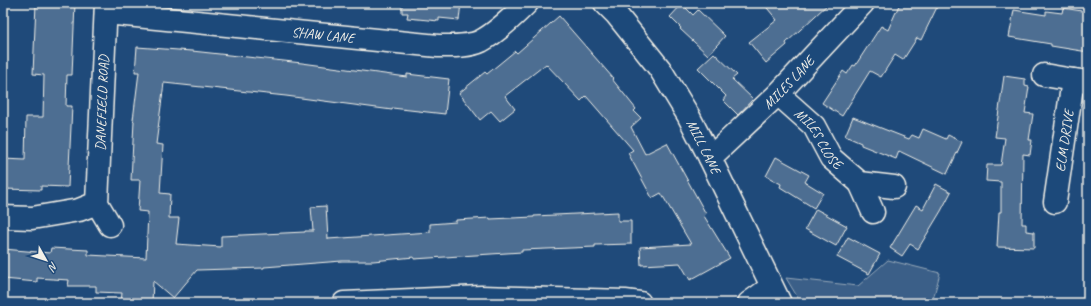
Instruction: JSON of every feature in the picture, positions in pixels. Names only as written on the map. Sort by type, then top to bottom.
[{"type":"street","name":"SHAW LANE","points":[[106,8],[438,46],[458,46],[480,41],[511,19],[527,3]]},
{"type":"street","name":"MILL LANE","points":[[605,3],[616,14],[660,69],[688,115],[776,295]]},
{"type":"street","name":"MILES LANE","points":[[710,158],[778,94],[863,3]]},
{"type":"street","name":"DANEFIELD ROAD","points":[[97,203],[106,8]]},
{"type":"street","name":"ELM DRIVE","points":[[1044,75],[1080,81],[1055,202]]},
{"type":"street","name":"MILES CLOSE","points":[[778,94],[814,126],[831,158],[860,183],[874,212]]},
{"type":"street","points":[[860,183],[894,187]]},
{"type":"street","points":[[3,217],[32,218],[79,210],[97,203],[110,225]]},
{"type":"street","points":[[749,303],[776,295]]},
{"type":"street","points":[[344,303],[481,297],[625,301],[640,303]]},
{"type":"shaded area","points":[[888,260],[940,273],[932,303],[801,303],[786,278],[858,286]]},
{"type":"building","points":[[36,3],[75,3],[72,75],[67,75],[66,106],[72,106],[68,187],[41,186],[41,190],[3,189],[3,159],[25,160],[26,117],[43,117],[44,75],[33,74]]},
{"type":"building","points":[[402,3],[461,3],[459,20],[439,18],[439,21],[407,18],[408,13],[402,13]]},
{"type":"building","points":[[763,3],[829,3],[786,43],[787,45],[766,63],[749,42],[777,20]]},
{"type":"building","points":[[900,3],[939,3],[921,40],[917,38],[903,60],[895,55],[881,77],[870,71],[842,116],[822,103],[843,71],[847,74],[853,65],[855,66],[881,26],[888,30]]},
{"type":"building","points":[[682,4],[693,15],[698,10],[725,36],[708,55],[680,29],[681,28],[670,17]]},
{"type":"building","points":[[1063,8],[1088,12],[1088,52],[1009,37],[1014,10],[1046,15],[1046,11],[1062,13]]},
{"type":"building","points":[[559,16],[613,78],[612,79],[636,109],[634,111],[641,118],[631,127],[645,154],[667,143],[706,214],[704,216],[730,258],[690,280],[680,263],[641,265],[640,247],[691,244],[661,193],[652,198],[628,153],[633,150],[586,96],[581,101],[546,64],[505,96],[515,109],[500,121],[491,111],[480,120],[459,93],[485,72],[487,74],[515,51],[517,53]]},
{"type":"building","points":[[137,47],[192,51],[302,63],[407,77],[407,74],[449,79],[445,114],[392,108],[392,110],[286,96],[164,83],[156,144],[163,145],[160,193],[170,194],[169,218],[179,218],[176,244],[221,247],[221,236],[313,231],[311,207],[326,206],[328,239],[430,232],[430,224],[456,222],[456,220],[618,212],[618,221],[631,221],[631,244],[522,250],[522,252],[414,259],[414,257],[373,261],[342,261],[264,268],[197,270],[173,298],[153,281],[152,303],[121,302],[122,293],[96,292],[96,286],[68,286],[69,280],[37,278],[37,282],[3,279],[3,249],[50,253],[51,248],[88,250],[88,255],[146,258],[148,212],[138,211],[140,180],[131,180],[133,120],[139,72],[135,72]]},
{"type":"building","points":[[714,53],[737,75],[732,79],[753,99],[738,115],[723,100],[726,96],[698,68]]},
{"type":"building","points":[[1004,76],[1025,79],[1025,86],[1029,87],[1025,113],[1033,114],[1029,140],[1032,140],[1030,155],[1023,154],[1022,224],[1026,224],[1026,231],[1034,232],[1034,248],[997,247],[999,212],[1001,212],[1001,182],[986,181],[987,165],[1001,165],[1005,138],[995,137]]},
{"type":"building","points":[[853,117],[909,139],[912,135],[919,138],[923,129],[946,139],[948,135],[962,142],[947,174],[899,151],[896,159],[861,145],[861,143],[845,136]]},
{"type":"building","points":[[776,157],[809,175],[805,182],[823,193],[814,208],[780,187],[781,184],[766,176]]},
{"type":"building","points":[[936,184],[951,192],[918,249],[910,244],[902,256],[890,248],[916,205],[923,209]]},
{"type":"building","points":[[816,209],[847,226],[836,246],[805,229]]},
{"type":"building","points":[[848,237],[880,254],[869,274],[837,257]]}]
